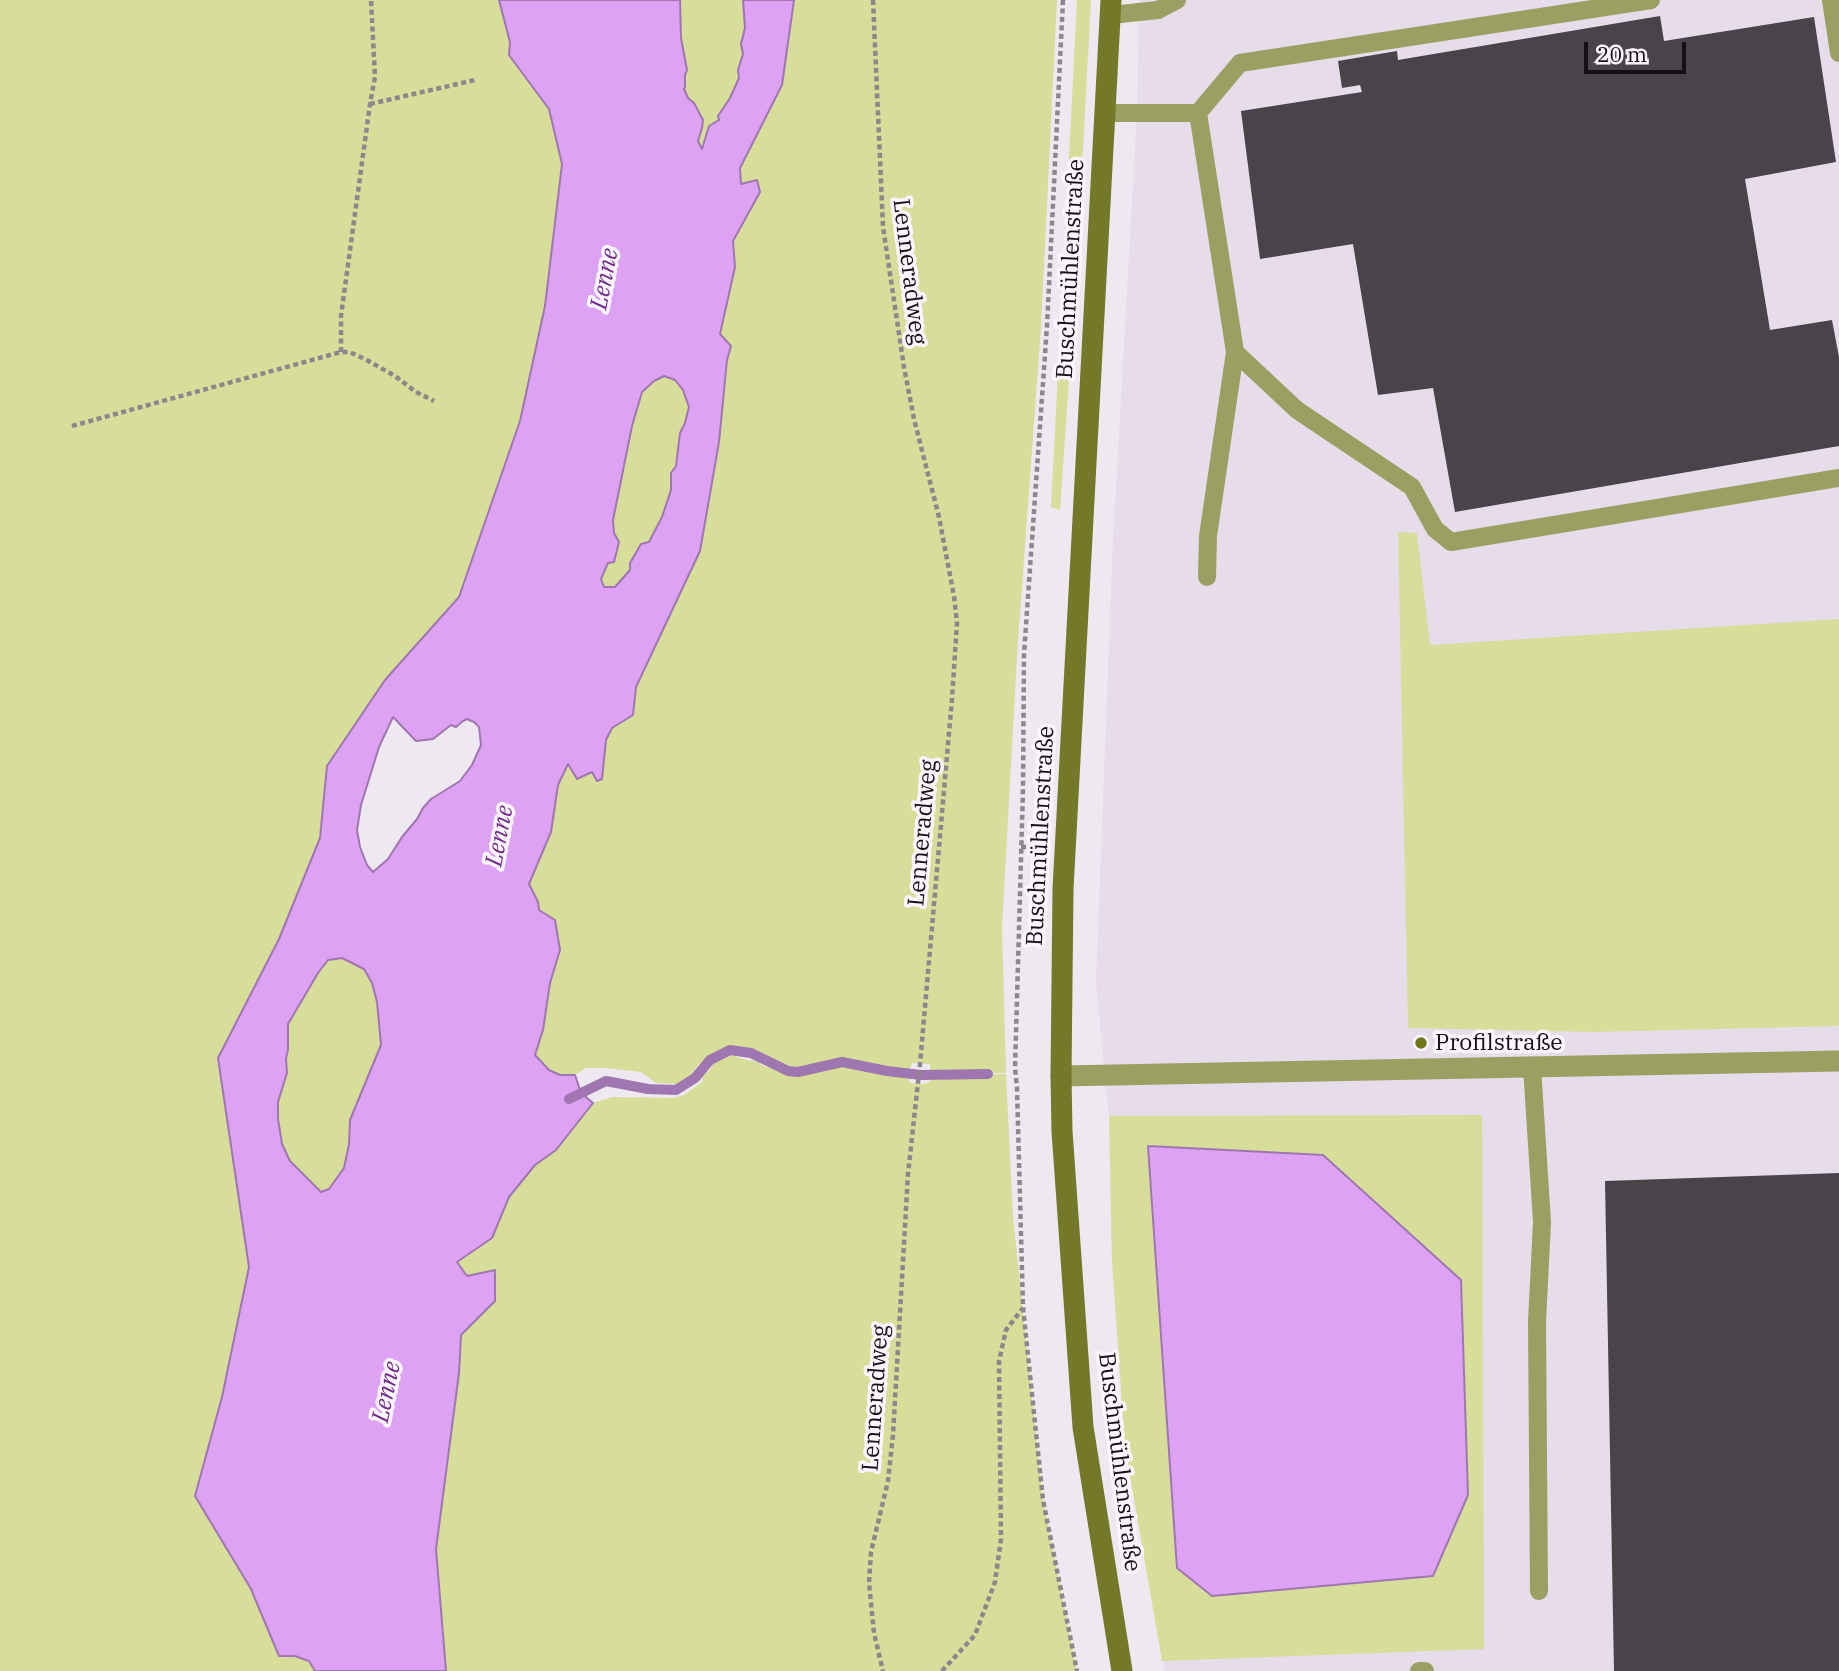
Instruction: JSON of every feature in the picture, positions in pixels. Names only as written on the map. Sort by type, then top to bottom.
[{"type":"street","name":"Buschmühlenstraße","points":[[1111,7],[1063,888],[1061,1076],[1062,1130],[1083,1427],[1122,1671]]},
{"type":"street","points":[[1061,1076],[1839,1061]]},
{"type":"lane","points":[[1111,7],[1158,10],[1177,0]]},
{"type":"lane","points":[[1207,577],[1208,536],[1236,352],[1198,113],[1240,63],[1651,0]]},
{"type":"lane","points":[[1831,0],[1839,53]]},
{"type":"lane","points":[[1105,113],[1198,113]]},
{"type":"lane","points":[[1236,352],[1297,410],[1412,487],[1434,529],[1451,542],[1839,478]]},
{"type":"lane","points":[[1532,1067],[1542,1222],[1536,1322],[1539,1591]]},
{"type":"lane","points":[[1419,1671],[1425,1671]]},
{"type":"path","points":[[341,352],[341,316],[375,77],[371,0]]},
{"type":"path","name":"Lenneradweg","points":[[873,0],[883,227],[904,367],[939,517],[957,623],[919,1083],[908,1174],[894,1421],[888,1481],[870,1562],[869,1583],[874,1633],[883,1671]]},
{"type":"path","points":[[1063,0],[1047,327],[1024,654],[1015,1068],[1023,1307],[1043,1500],[1077,1671]]},
{"type":"path","points":[[370,104],[475,80]]},
{"type":"path","points":[[72,426],[341,352],[349,352],[365,359],[434,401]]},
{"type":"path","points":[[1023,789],[1030,789]]},
{"type":"path","points":[[1021,847],[1029,847]]},
{"type":"path","points":[[942,1671],[975,1635],[995,1582],[1001,1539],[999,1361],[1006,1330],[1023,1307]]},
{"type":"shaded area","points":[[1139,0],[1839,0],[1839,1671],[1165,1671],[1125,1447],[1112,1261],[1109,1116],[1096,983],[1113,539],[1137,113]]},
{"type":"green space","points":[[0,0],[499,0],[510,43],[509,55],[549,109],[563,164],[545,306],[520,421],[459,597],[385,680],[328,766],[320,838],[279,939],[218,1058],[249,1267],[222,1397],[195,1496],[251,1589],[279,1656],[295,1656],[309,1661],[315,1671],[0,1671]]},
{"type":"green space","points":[[680,0],[743,0],[745,29],[741,44],[743,54],[738,70],[739,78],[718,116],[719,120],[709,127],[702,150],[697,141],[702,128],[694,103],[683,88],[687,70],[681,38]]},
{"type":"green space","points":[[794,0],[1057,0],[1041,327],[1017,656],[1002,927],[1006,1073],[930,1073],[930,1064],[912,1063],[908,1074],[910,1083],[925,1084],[930,1081],[930,1076],[1006,1074],[1013,1217],[1043,1499],[1077,1671],[446,1671],[436,1549],[459,1373],[461,1335],[495,1301],[495,1271],[467,1276],[457,1262],[492,1238],[509,1197],[535,1165],[556,1150],[593,1103],[612,1097],[674,1098],[684,1095],[702,1082],[703,1075],[714,1063],[735,1054],[738,1058],[759,1062],[792,1076],[841,1063],[802,1071],[788,1069],[752,1050],[729,1047],[698,1065],[689,1077],[677,1084],[656,1083],[641,1072],[605,1068],[586,1068],[575,1075],[560,1075],[549,1070],[535,1055],[560,950],[545,912],[539,910],[529,884],[551,832],[558,785],[568,763],[584,776],[593,771],[602,778],[606,740],[612,728],[633,715],[636,687],[700,551],[731,346],[720,334],[735,267],[733,241],[760,192],[740,184],[740,168],[782,85]]},
{"type":"green space","points":[[1077,0],[1091,0],[1060,510],[1051,507]]},
{"type":"green space","points":[[664,376],[675,380],[683,390],[689,407],[680,433],[676,466],[671,473],[671,490],[662,517],[649,542],[641,544],[630,562],[630,570],[615,587],[604,587],[601,579],[608,563],[614,562],[619,542],[614,533],[613,520],[632,426],[642,392]]},
{"type":"green space","points":[[1398,532],[1417,533],[1430,645],[1839,619],[1839,1026],[1594,1032],[1408,1028]]},
{"type":"green space","points":[[342,958],[364,969],[372,983],[377,1002],[381,1045],[351,1120],[344,1168],[329,1189],[321,1192],[290,1161],[282,1144],[278,1102],[287,1073],[288,1024],[328,960]]},
{"type":"green space","points":[[1482,1115],[1484,1649],[1162,1661],[1125,1447],[1112,1261],[1109,1116]]},
{"type":"water","name":"Lenne","points":[[499,0],[680,0],[681,38],[687,70],[684,89],[703,120],[698,141],[702,149],[709,126],[719,120],[718,116],[739,78],[745,28],[743,0],[794,0],[782,85],[740,168],[741,184],[757,180],[760,192],[733,241],[735,267],[720,334],[731,346],[727,360],[719,442],[700,551],[636,687],[633,715],[612,728],[606,740],[602,779],[597,781],[592,772],[577,779],[568,764],[558,785],[551,832],[529,884],[539,910],[555,920],[560,950],[535,1055],[549,1070],[560,1075],[575,1075],[581,1093],[593,1103],[556,1150],[535,1165],[509,1197],[492,1238],[457,1262],[467,1276],[495,1270],[495,1301],[461,1335],[459,1373],[436,1549],[446,1671],[315,1671],[309,1661],[295,1656],[279,1656],[251,1589],[195,1496],[222,1397],[249,1267],[218,1058],[279,939],[320,838],[327,766],[385,680],[459,597],[520,421],[545,306],[562,164],[549,109],[509,55],[510,42]],"holes":[[[664,376],[675,380],[683,390],[689,407],[680,433],[676,466],[671,473],[671,490],[662,517],[649,542],[641,544],[630,563],[630,570],[615,587],[604,587],[601,579],[608,563],[614,562],[619,542],[614,533],[613,520],[632,426],[642,392]],[[393,717],[416,741],[433,739],[451,725],[456,727],[467,719],[479,727],[481,745],[472,765],[460,781],[431,799],[388,859],[373,872],[360,847],[357,830],[361,805],[379,747]],[[342,958],[364,969],[372,983],[377,1002],[381,1045],[350,1120],[344,1168],[329,1189],[321,1192],[290,1161],[282,1144],[278,1102],[287,1073],[288,1024],[328,960]]]},
{"type":"water","points":[[1148,1146],[1323,1155],[1461,1280],[1468,1495],[1433,1576],[1212,1596],[1177,1568]]},
{"type":"building","points":[[1660,16],[1664,41],[1814,17],[1836,162],[1745,179],[1770,330],[1832,320],[1839,357],[1839,446],[1455,512],[1433,388],[1378,395],[1353,244],[1260,259],[1241,111],[1362,92],[1360,85],[1342,88],[1338,61],[1397,51],[1398,60]]},
{"type":"building","points":[[1839,1173],[1839,1671],[1614,1671],[1605,1181]]},
{"type":"waterway","points":[[569,1099],[606,1081],[648,1089],[676,1090],[695,1078],[710,1060],[730,1050],[751,1053],[788,1071],[798,1072],[842,1062],[921,1075],[988,1074]]},
{"type":"place","name":"Profilstraße","points":[[1421,1043]]}]
